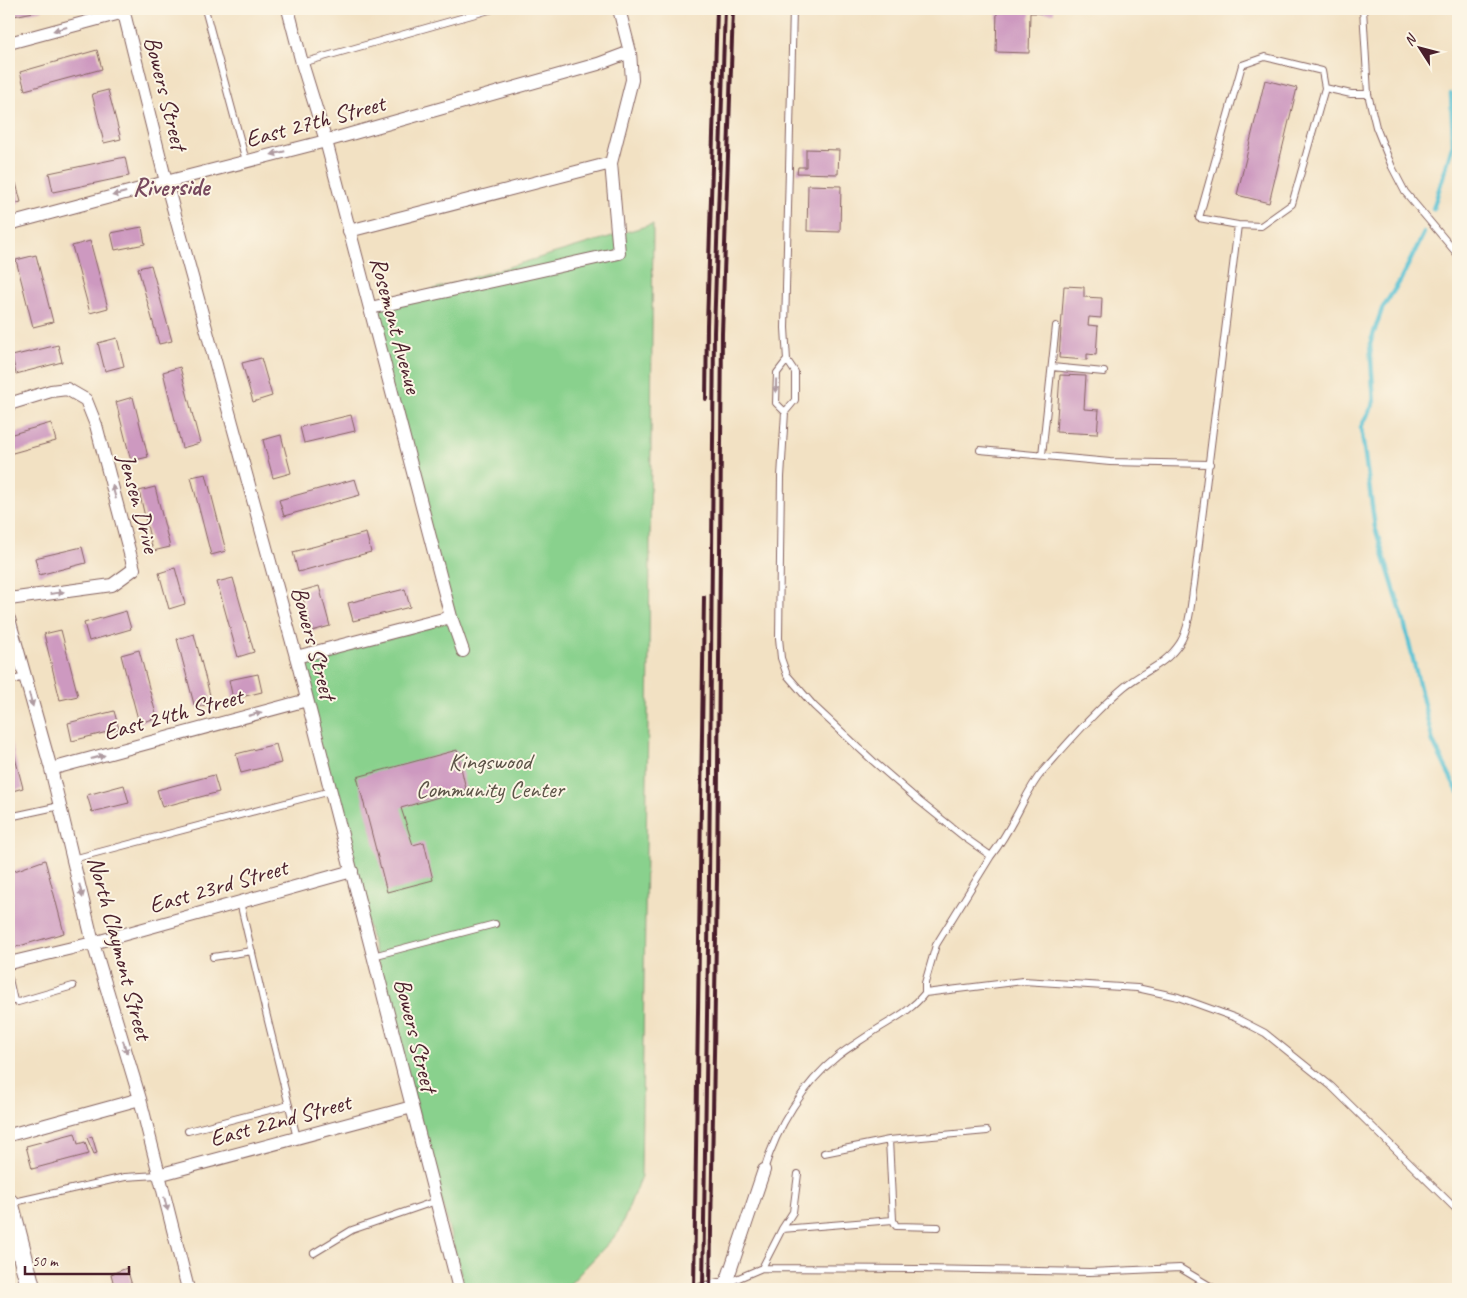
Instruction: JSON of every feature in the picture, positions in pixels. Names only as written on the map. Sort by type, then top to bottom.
[{"type":"main road","points":[[9,1203],[29,1281]]},
{"type":"main road","points":[[9,1241],[29,1281]]},
{"type":"street","name":"Rosemont Avenue","points":[[288,9],[302,64],[326,141],[348,231],[451,617],[463,651]]},
{"type":"street","points":[[370,308],[619,253],[611,163],[632,80],[630,52],[619,9]]},
{"type":"street","points":[[9,43],[123,10]]},
{"type":"street","name":"Bowers Street","points":[[123,10],[166,182],[331,790],[459,1289]]},
{"type":"street","name":"East 27th Street","points":[[9,224],[326,141],[590,66],[630,52]]},
{"type":"street","points":[[348,231],[611,163]]},
{"type":"street","name":"Jensen Drive","points":[[9,404],[51,391],[67,389],[86,400],[96,425],[134,569],[112,585],[9,599]]},
{"type":"street","points":[[296,658],[451,617]]},
{"type":"street","name":"North Claymont Street","points":[[9,619],[51,769],[93,943],[140,1099],[188,1289]]},
{"type":"street","name":"East 24th Street","points":[[51,769],[307,700]]},
{"type":"street","name":"East 23rd Street","points":[[9,963],[93,943],[352,871]]},
{"type":"street","points":[[9,1135],[140,1099]]},
{"type":"street","name":"East 22nd Street","points":[[158,1175],[412,1106]]},
{"type":"street","points":[[702,1289],[726,1286],[764,1170]]},
{"type":"lane","points":[[205,9],[246,161]]},
{"type":"lane","points":[[302,64],[493,9]]},
{"type":"lane","points":[[792,9],[785,328],[787,360],[795,372],[795,400],[785,412],[780,477],[778,607],[781,658],[787,675],[814,706],[873,761],[933,812],[991,856]]},
{"type":"lane","points":[[1363,9],[1368,94],[1376,127],[1392,167],[1405,192],[1458,255]]},
{"type":"lane","points":[[1265,57],[1322,71],[1325,88],[1292,204],[1261,226],[1238,225],[1199,218],[1242,65],[1265,57]]},
{"type":"lane","points":[[1325,88],[1351,94],[1368,94]]},
{"type":"lane","points":[[925,993],[925,983],[936,945],[1001,843],[1029,788],[1078,733],[1125,686],[1164,662],[1181,642],[1186,630],[1210,464],[1238,225]]},
{"type":"lane","points":[[1042,455],[1056,326]]},
{"type":"lane","points":[[785,412],[776,403],[776,372],[787,360]]},
{"type":"lane","points":[[1052,367],[1104,372]]},
{"type":"lane","points":[[980,450],[1110,462],[1210,464]]},
{"type":"lane","points":[[9,681],[25,677]]},
{"type":"lane","points":[[73,859],[331,790]]},
{"type":"lane","points":[[9,817],[60,806]]},
{"type":"lane","points":[[240,902],[297,1138]]},
{"type":"lane","points":[[374,956],[495,924]]},
{"type":"lane","points":[[213,957],[252,951]]},
{"type":"lane","points":[[9,979],[14,1001],[18,1002],[73,986]]},
{"type":"lane","points":[[764,1170],[775,1138],[791,1110],[821,1072],[846,1051],[908,1011],[925,993],[1023,981],[1112,986],[1136,988],[1178,997],[1236,1018],[1265,1033],[1331,1086],[1458,1211]]},
{"type":"lane","points":[[188,1131],[289,1105]]},
{"type":"lane","points":[[824,1153],[889,1140],[987,1131]]},
{"type":"lane","points":[[889,1140],[893,1220],[896,1226],[938,1227]]},
{"type":"lane","points":[[762,1268],[793,1212],[798,1174]]},
{"type":"lane","points":[[9,1203],[125,1177],[158,1175]]},
{"type":"lane","points":[[314,1253],[352,1230],[436,1201]]},
{"type":"lane","points":[[782,1229],[893,1220]]},
{"type":"lane","points":[[726,1286],[762,1268],[1090,1272],[1180,1268],[1216,1289]]},
{"type":"green space","name":"Kingswood Community Center","points":[[653,224],[641,1176],[619,1232],[565,1289],[465,1289],[298,664],[452,621],[370,308]]},
{"type":"building","points":[[9,9],[42,9],[43,10],[9,17]]},
{"type":"building","points":[[997,9],[1054,9],[1054,13],[1030,13],[1029,53],[996,52]]},
{"type":"building","points":[[97,50],[102,69],[25,90],[20,72]]},
{"type":"building","points":[[1265,80],[1297,88],[1269,203],[1237,195]]},
{"type":"building","points":[[108,90],[121,139],[104,143],[92,94]]},
{"type":"building","points":[[806,149],[839,150],[838,174],[797,173],[798,167],[806,167]]},
{"type":"building","points":[[125,157],[129,176],[53,192],[49,173]]},
{"type":"building","points":[[16,183],[21,202],[9,205],[9,185]]},
{"type":"building","points":[[808,185],[841,186],[840,232],[807,231]]},
{"type":"building","points":[[142,227],[145,244],[115,250],[111,233]]},
{"type":"building","points":[[90,241],[108,308],[90,313],[72,246]]},
{"type":"building","points":[[36,255],[53,322],[33,327],[16,260]]},
{"type":"building","points":[[151,265],[172,341],[159,344],[138,268]]},
{"type":"building","points":[[1064,286],[1084,287],[1084,297],[1102,298],[1101,318],[1089,317],[1088,325],[1098,326],[1096,355],[1087,354],[1087,360],[1059,358]]},
{"type":"building","points":[[117,338],[124,366],[105,371],[98,343]]},
{"type":"building","points":[[58,345],[62,362],[16,374],[12,356]]},
{"type":"building","points":[[261,358],[272,396],[253,402],[242,363]]},
{"type":"building","points":[[180,367],[200,443],[182,448],[163,372]]},
{"type":"building","points":[[1060,375],[1086,376],[1084,409],[1099,410],[1097,434],[1056,432]]},
{"type":"building","points":[[133,397],[148,457],[131,461],[116,402]]},
{"type":"building","points":[[351,415],[355,431],[304,443],[300,427]]},
{"type":"building","points":[[51,423],[56,441],[9,454],[9,435]]},
{"type":"building","points":[[281,435],[291,473],[273,478],[263,440]]},
{"type":"building","points":[[206,474],[226,551],[211,555],[191,477]]},
{"type":"building","points":[[355,479],[360,495],[284,516],[279,500]]},
{"type":"building","points":[[155,487],[170,547],[153,551],[139,491]]},
{"type":"building","points":[[366,533],[371,552],[298,572],[293,552]]},
{"type":"building","points":[[82,547],[86,563],[39,575],[35,558]]},
{"type":"building","points":[[175,568],[185,604],[169,609],[159,573]]},
{"type":"building","points":[[233,578],[254,652],[238,657],[217,582]]},
{"type":"building","points":[[319,586],[330,626],[312,631],[301,591]]},
{"type":"building","points":[[405,589],[410,607],[353,621],[348,603]]},
{"type":"building","points":[[126,611],[131,629],[89,641],[84,623]]},
{"type":"building","points":[[61,630],[78,696],[60,700],[44,634]]},
{"type":"building","points":[[194,634],[212,703],[195,708],[177,639]]},
{"type":"building","points":[[139,650],[157,718],[139,723],[121,655]]},
{"type":"building","points":[[258,674],[262,692],[233,699],[229,680]]},
{"type":"building","points":[[114,711],[119,729],[72,741],[68,723]]},
{"type":"building","points":[[9,735],[23,788],[9,792]]},
{"type":"building","points":[[276,744],[281,763],[241,773],[236,754]]},
{"type":"building","name":"Kingswood Community Center","points":[[457,750],[466,789],[401,808],[413,845],[424,842],[433,880],[387,892],[357,777]]},
{"type":"building","points":[[214,775],[219,792],[162,807],[157,790]]},
{"type":"building","points":[[124,785],[129,803],[92,812],[87,795]]},
{"type":"building","points":[[45,860],[64,933],[9,949],[9,873]]},
{"type":"building","points":[[75,1133],[78,1144],[85,1142],[89,1154],[32,1169],[26,1146]]},
{"type":"building","points":[[92,1136],[97,1153],[94,1154],[87,1138]]},
{"type":"building","points":[[127,1268],[133,1289],[115,1289],[111,1274]]},
{"type":"waterway","points":[[1433,209],[1453,144],[1451,94]]},
{"type":"waterway","points":[[1424,233],[1400,281],[1382,309],[1370,344],[1374,403],[1361,427],[1375,527],[1404,622],[1433,742],[1458,792]]},
{"type":"railway","points":[[706,399],[717,9]]},
{"type":"railway","points":[[703,1289],[714,332],[725,9]]},
{"type":"railway","points":[[710,1289],[717,879],[722,333],[733,9]]},
{"type":"railway","points":[[694,1289],[704,597]]},
{"type":"district","name":"Riverside","points":[[171,186]]}]
